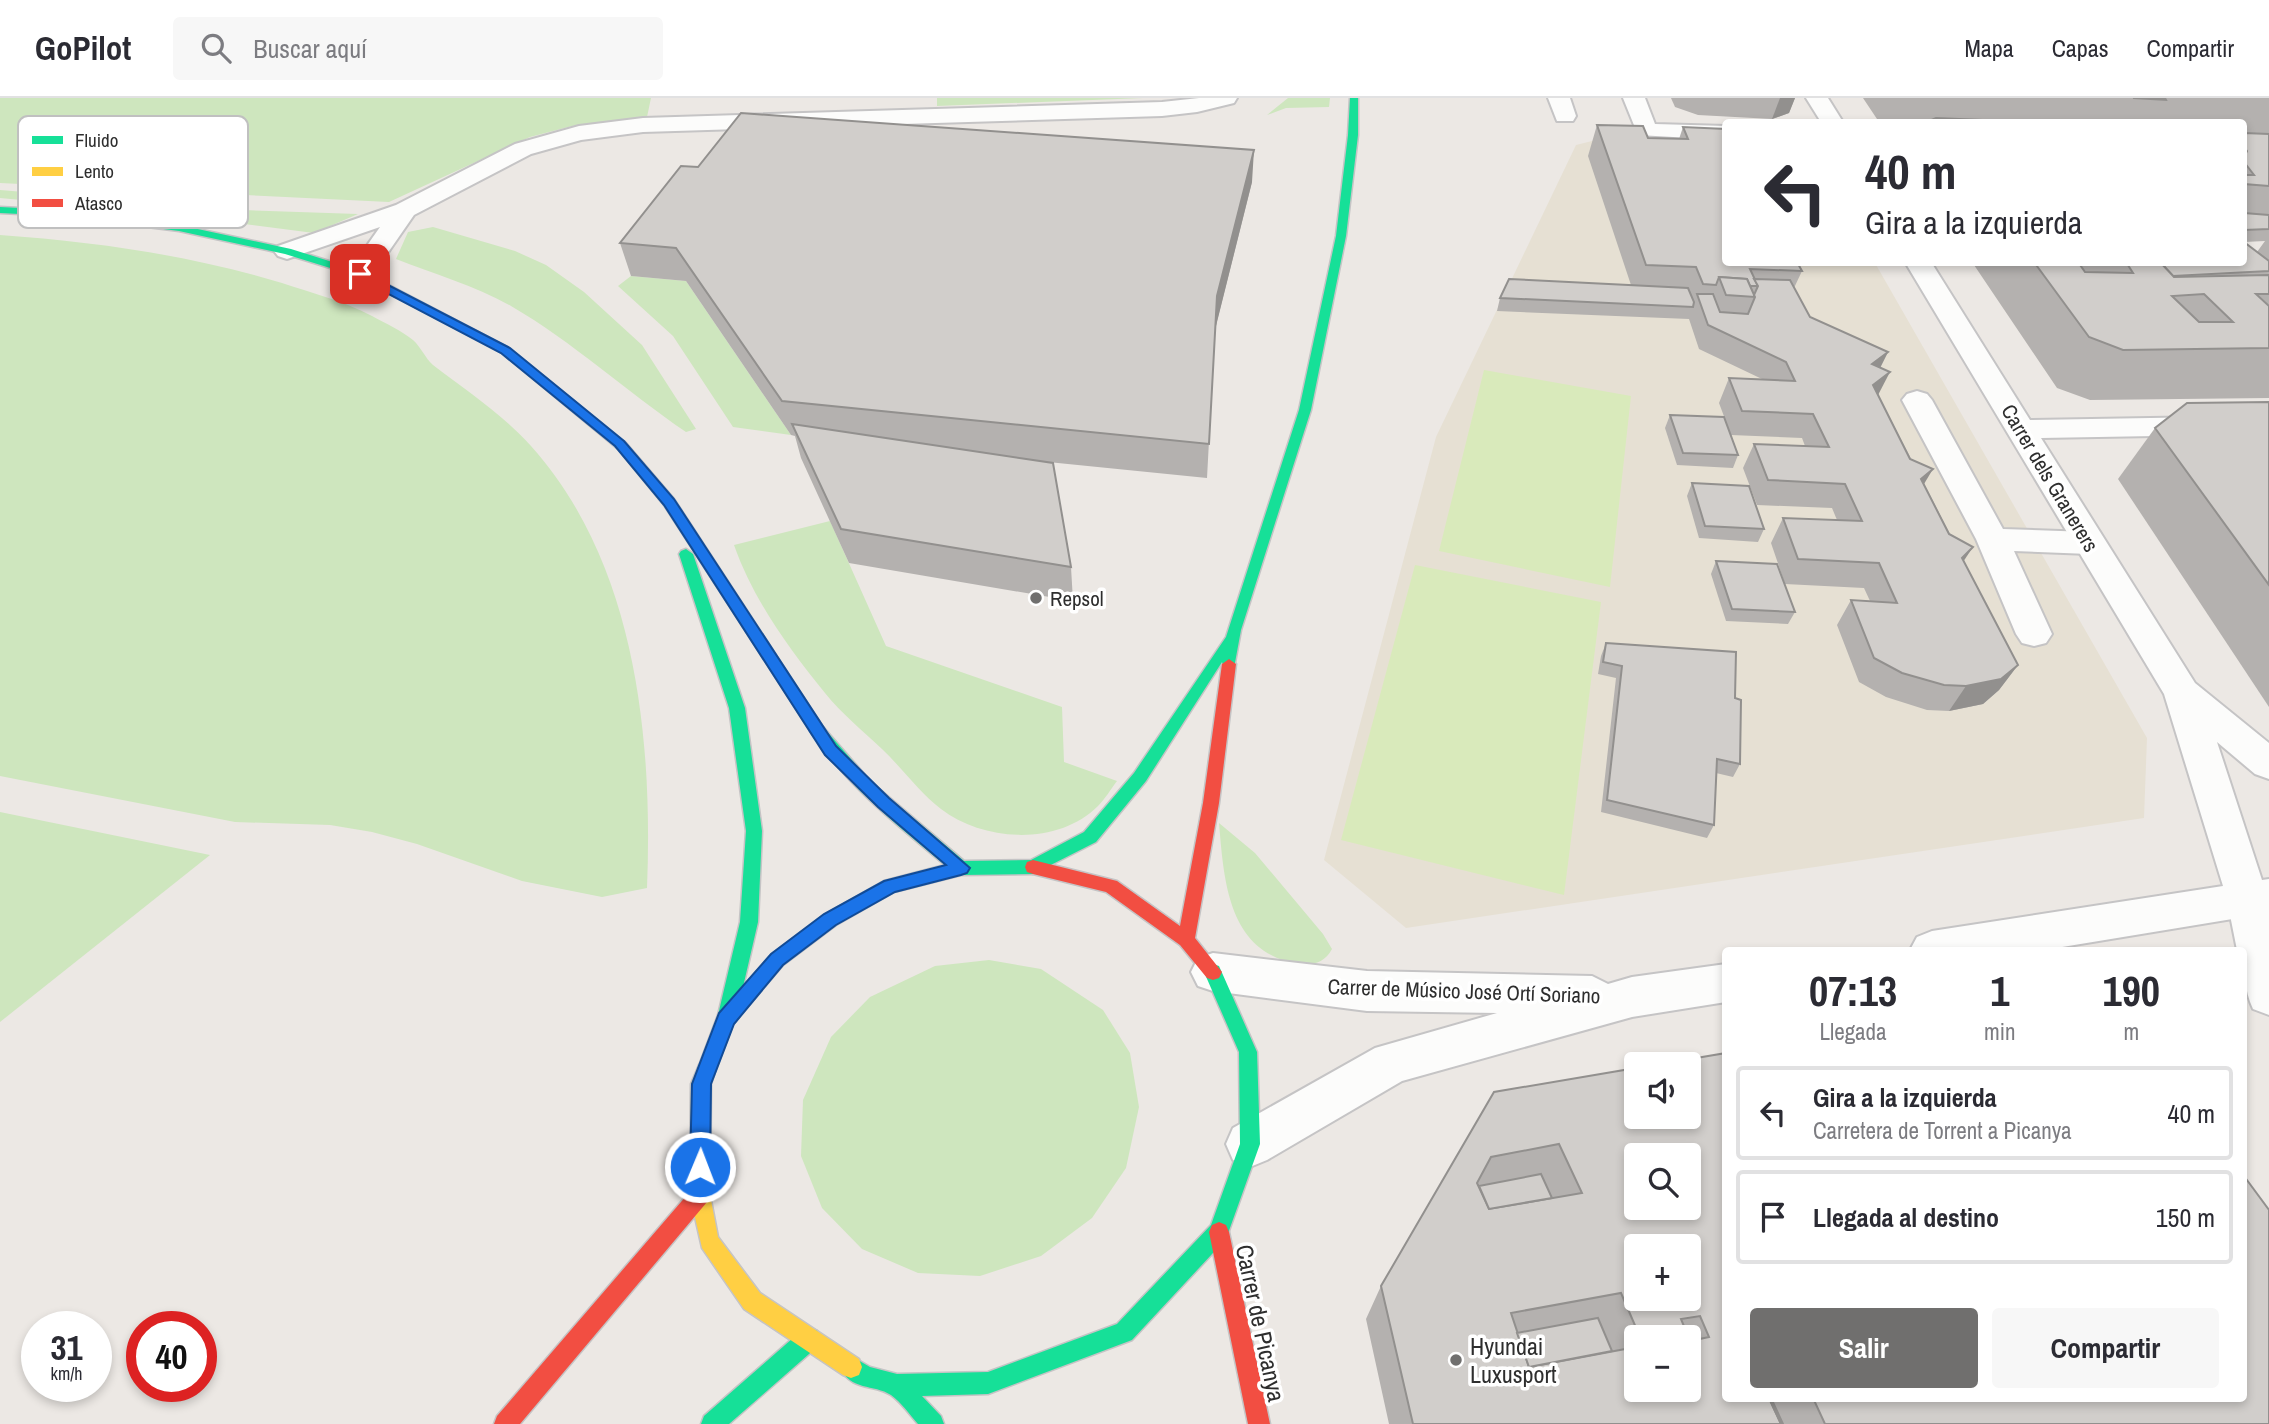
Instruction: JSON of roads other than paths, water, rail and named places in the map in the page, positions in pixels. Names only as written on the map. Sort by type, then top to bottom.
[{"type":"street","points":[[287,251],[405,210],[523,149],[579,133],[643,125],[1162,109],[1197,106],[1226,98]]},
{"type":"street","points":[[1200,956],[1211,803],[1234,630],[1305,410],[1341,236],[1353,135],[1354,98]]},
{"type":"street","points":[[1634,98],[1646,130],[1722,133]]},
{"type":"street","points":[[1817,98],[1830,119]]},
{"type":"street","points":[[0,210],[18,211]]},
{"type":"street","points":[[360,274],[405,210]]},
{"type":"street","points":[[172,228],[287,251],[360,274],[505,350],[620,444],[669,502],[831,751],[883,803],[961,868]]},
{"type":"street","name":"Carrer dels Granerers","points":[[1920,266],[2182,693],[2259,898],[2269,995]]},
{"type":"street","points":[[1916,400],[1992,538],[2034,634]]},
{"type":"street","points":[[2020,429],[2269,425]]},
{"type":"street","points":[[669,502],[737,708],[754,831],[749,922],[726,1019],[701,1084],[700,1195],[709,1241],[752,1301],[865,1377],[897,1385],[988,1383],[1124,1332],[1219,1232],[1250,1144],[1248,1052],[1200,956],[1111,887],[1032,867],[961,868],[890,886],[830,920],[777,960],[726,1019]]},
{"type":"street","points":[[1992,538],[2089,543]]},
{"type":"street","points":[[1032,867],[1090,837],[1140,777],[1234,630]]},
{"type":"street","name":"Carrer dels Granerers","points":[[2182,693],[2269,764]]},
{"type":"street","points":[[1972,947],[2051,941],[2259,898]]},
{"type":"street","name":"Carrer de Músico José Ortí Soriano","points":[[1200,956],[1367,990],[1632,998]]},
{"type":"street","name":"Carrer de Músico José Ortí Soriano","points":[[1250,1144],[1391,1063],[1632,998],[1722,984]]},
{"type":"street","points":[[505,1424],[700,1195]]},
{"type":"street","name":"Carrer de Picanya","points":[[1219,1232],[1259,1424]]},
{"type":"street","points":[[712,1424],[809,1339]]},
{"type":"street","points":[[897,1385],[933,1424]]},
{"type":"place","name":"Repsol","points":[[1036,598]]},
{"type":"place","name":"Hyundai Luxusport","points":[[1456,1360]]}]
